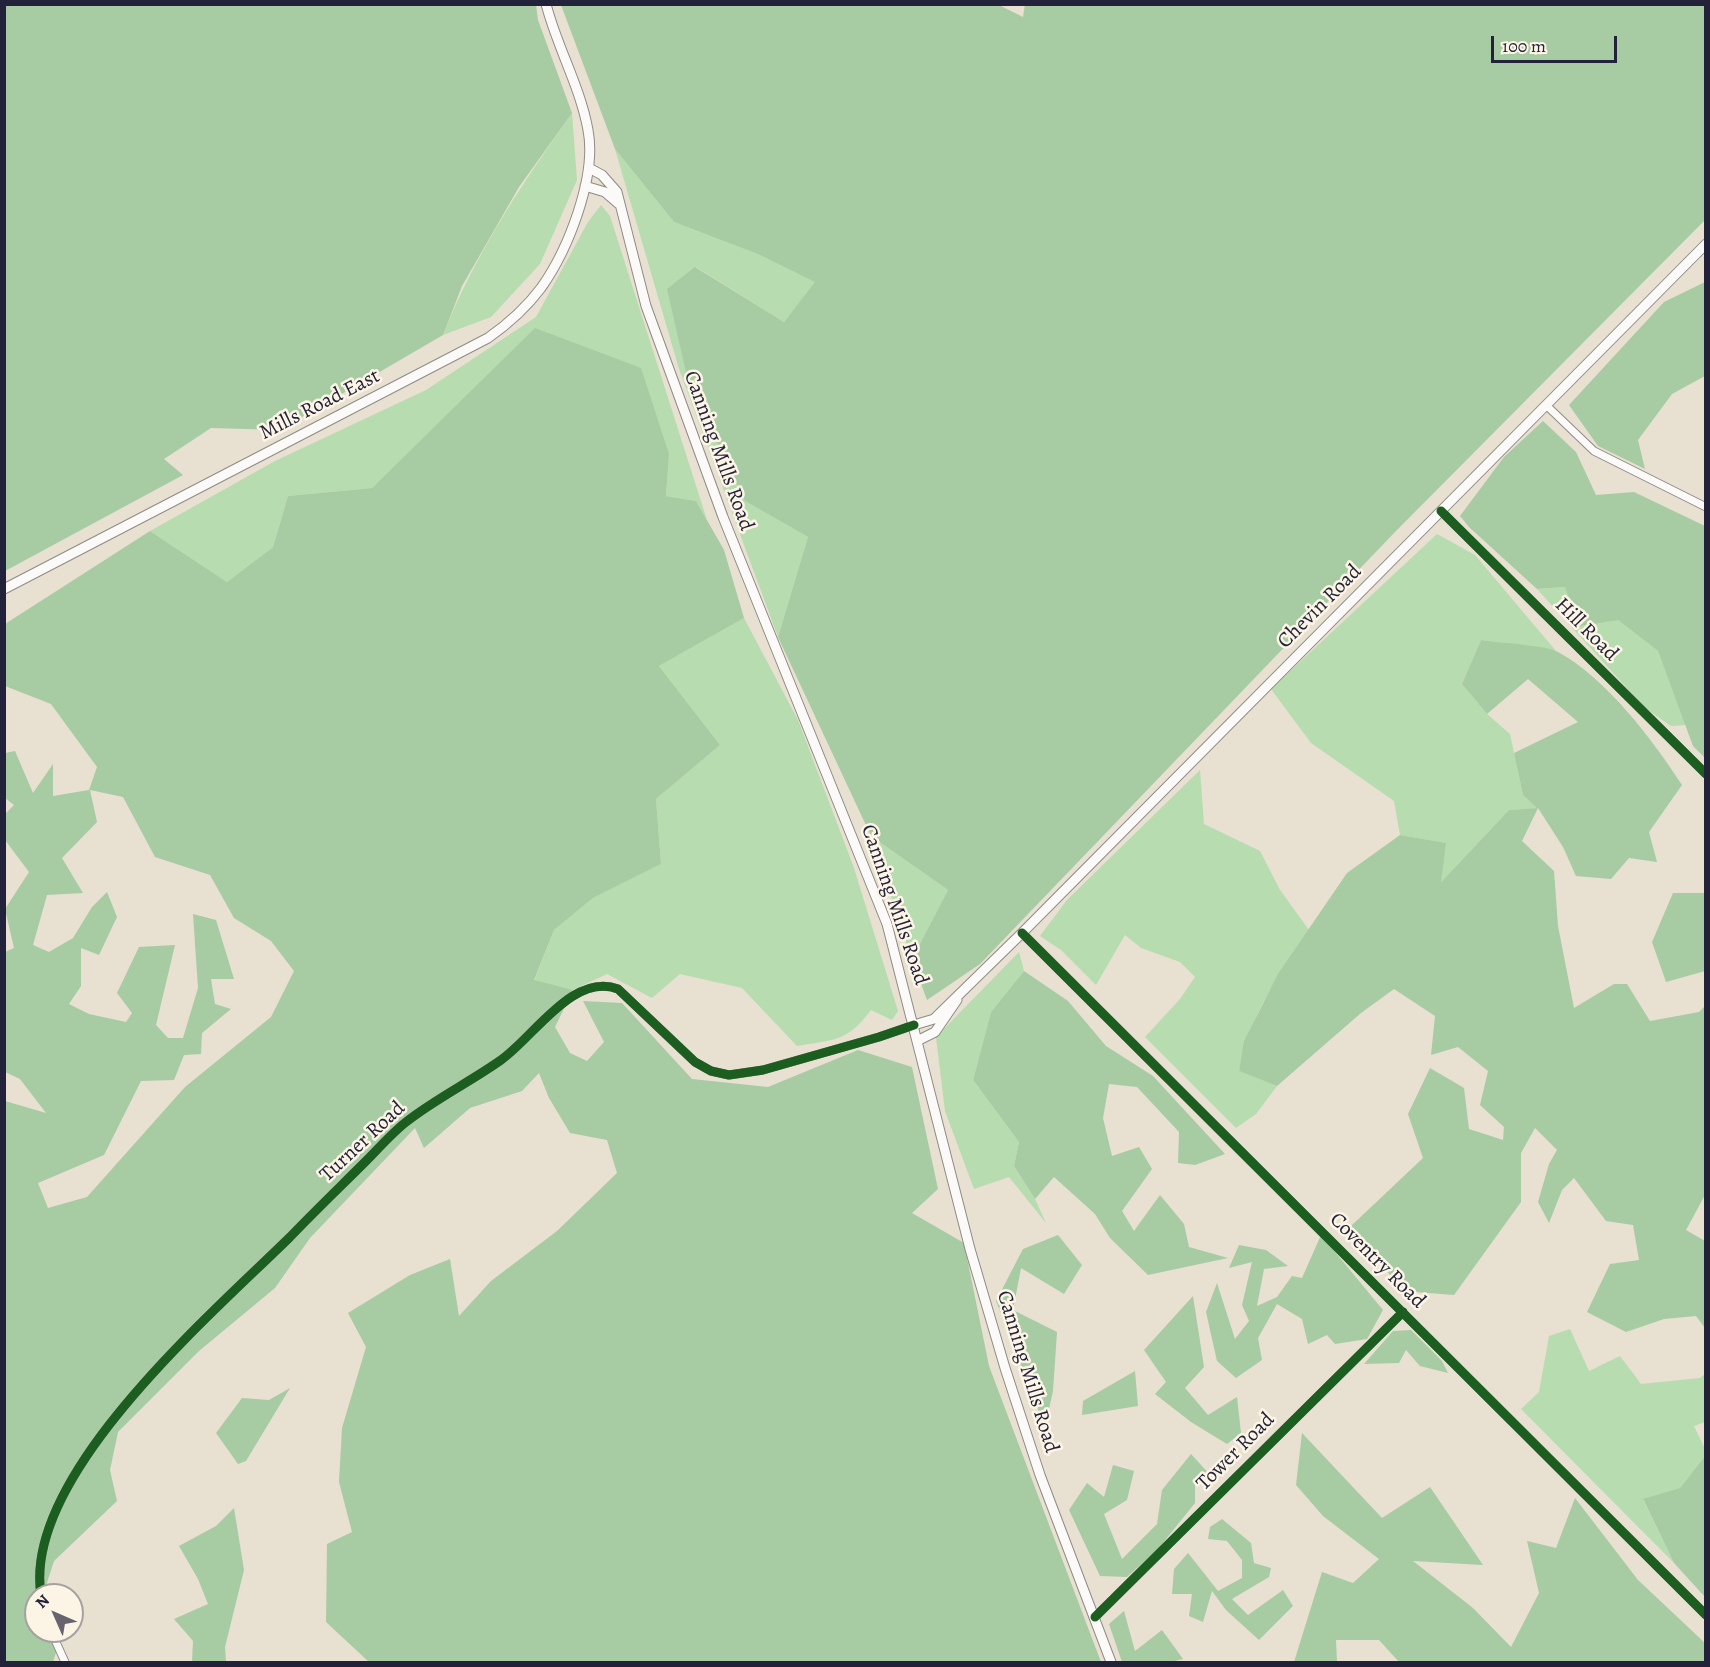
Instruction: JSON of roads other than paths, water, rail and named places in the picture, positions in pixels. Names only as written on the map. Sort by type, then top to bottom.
[{"type":"main road","points":[[546,4],[585,114],[590,140],[589,168],[585,186],[605,192],[619,204]]},
{"type":"main road","name":"Canning Mills Road","points":[[589,168],[602,175],[617,192],[646,306],[673,382],[723,517],[886,924],[914,1025],[970,1249],[1005,1368],[1040,1475],[1111,1662]]},
{"type":"main road","name":"Mills Road East","points":[[4,589],[488,338],[514,319],[546,281],[563,248],[585,186]]},
{"type":"main road","name":"Chevin Road","points":[[914,1025],[934,1019],[1022,933],[1706,244]]},
{"type":"main road","name":"Chevin Road","points":[[917,1041],[935,1032],[943,1023],[959,995]]},
{"type":"street","points":[[1546,405],[1594,451],[1706,507]]},
{"type":"street","name":"Hill Road","points":[[1441,511],[1706,774]]},
{"type":"street","name":"Coventry Road","points":[[1022,933],[1706,1615]]},
{"type":"street","name":"Turner Road","points":[[38,1583],[50,1526],[61,1499],[94,1446],[145,1380],[405,1123],[502,1059],[576,993],[605,985],[623,992],[695,1062],[711,1071],[729,1076],[764,1070],[914,1025]]},
{"type":"street","name":"Tower Road","points":[[1095,1617],[1403,1312]]},
{"type":"street","points":[[56,1643],[65,1662]]}]
